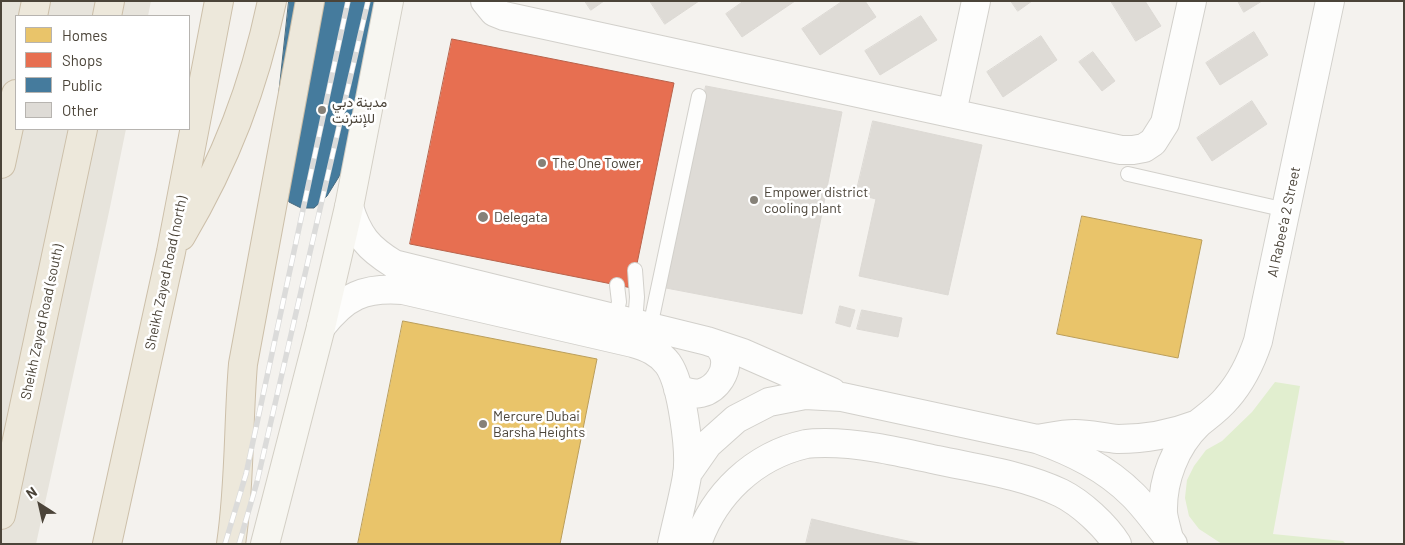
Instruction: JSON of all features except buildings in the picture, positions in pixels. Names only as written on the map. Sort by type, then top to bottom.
[{"type":"highway","points":[[33,15],[36,1]]},
{"type":"highway","points":[[107,15],[110,1]]},
{"type":"highway","name":"Sheikh Zayed Road (north)","points":[[107,544],[171,252],[219,1]]},
{"type":"highway","points":[[171,252],[216,173],[234,132],[263,46],[272,1]]},
{"type":"highway","points":[[231,544],[237,483],[243,364],[310,1]]},
{"type":"highway","points":[[1,164],[15,99]]},
{"type":"highway","name":"Sheikh Zayed Road (south)","points":[[1,515],[83,130]]},
{"type":"main road","points":[[265,544],[321,327],[349,207],[389,1]]},
{"type":"street","points":[[484,1],[494,12],[504,16],[1121,150],[1144,148],[1153,142],[1165,123],[1192,1]]},
{"type":"street","points":[[952,113],[976,1]]},
{"type":"street","name":"Al Rabee'a 2 Street","points":[[1171,541],[1163,515],[1164,490],[1171,465],[1182,443],[1198,424],[1227,398],[1249,367],[1262,329],[1330,1]]},
{"type":"street","points":[[349,207],[355,225],[364,241],[378,254],[394,264],[718,345],[743,353],[842,397]]},
{"type":"street","points":[[321,327],[333,312],[348,300],[365,292],[384,288],[403,290],[646,347],[658,354],[668,364],[674,376],[685,432],[687,474],[672,544]]},
{"type":"street","points":[[678,389],[689,394],[701,393],[712,388],[720,379],[725,368],[724,356],[718,345]]},
{"type":"street","points":[[687,474],[708,444],[736,419],[769,402],[805,395],[842,397],[1037,439],[1063,448],[1088,461],[1112,477],[1133,495],[1171,541]]},
{"type":"street","name":"Al Rabee'a 2 Street","points":[[1037,439],[1077,434],[1117,439],[1138,438],[1159,436],[1198,424]]},
{"type":"street","points":[[697,544],[704,524],[722,495],[746,472],[776,454],[808,443],[842,443],[871,446],[1032,482],[1063,494],[1090,513],[1117,544]]},
{"type":"lane","points":[[633,323],[699,96]]},
{"type":"lane","points":[[1128,174],[1286,210]]},
{"type":"lane","points":[[633,323],[637,297],[635,270]]},
{"type":"lane","points":[[617,285],[619,302],[633,323]]},
{"type":"shaded area","points":[[1,1],[151,1],[148,15],[15,15],[15,130],[126,130],[36,544],[1,544]]},
{"type":"green space","points":[[1275,382],[1300,386],[1273,534],[1343,541],[1346,544],[1222,544],[1199,529],[1189,516],[1185,498],[1187,480],[1194,466],[1206,450],[1222,441],[1252,412]]},
{"type":"railway","points":[[225,544],[246,474],[348,1]]},
{"type":"railway","points":[[239,544],[257,482],[368,1]]},
{"type":"place","name":"مدينة دبي للإنترنت","points":[[322,110]]},
{"type":"place","name":"The One Tower","points":[[542,163]]},
{"type":"place","name":"Empower district cooling plant","points":[[754,200]]},
{"type":"place","name":"Delegata","points":[[483,217]]},
{"type":"place","name":"Mercure Dubai Barsha Heights","points":[[483,424]]}]
